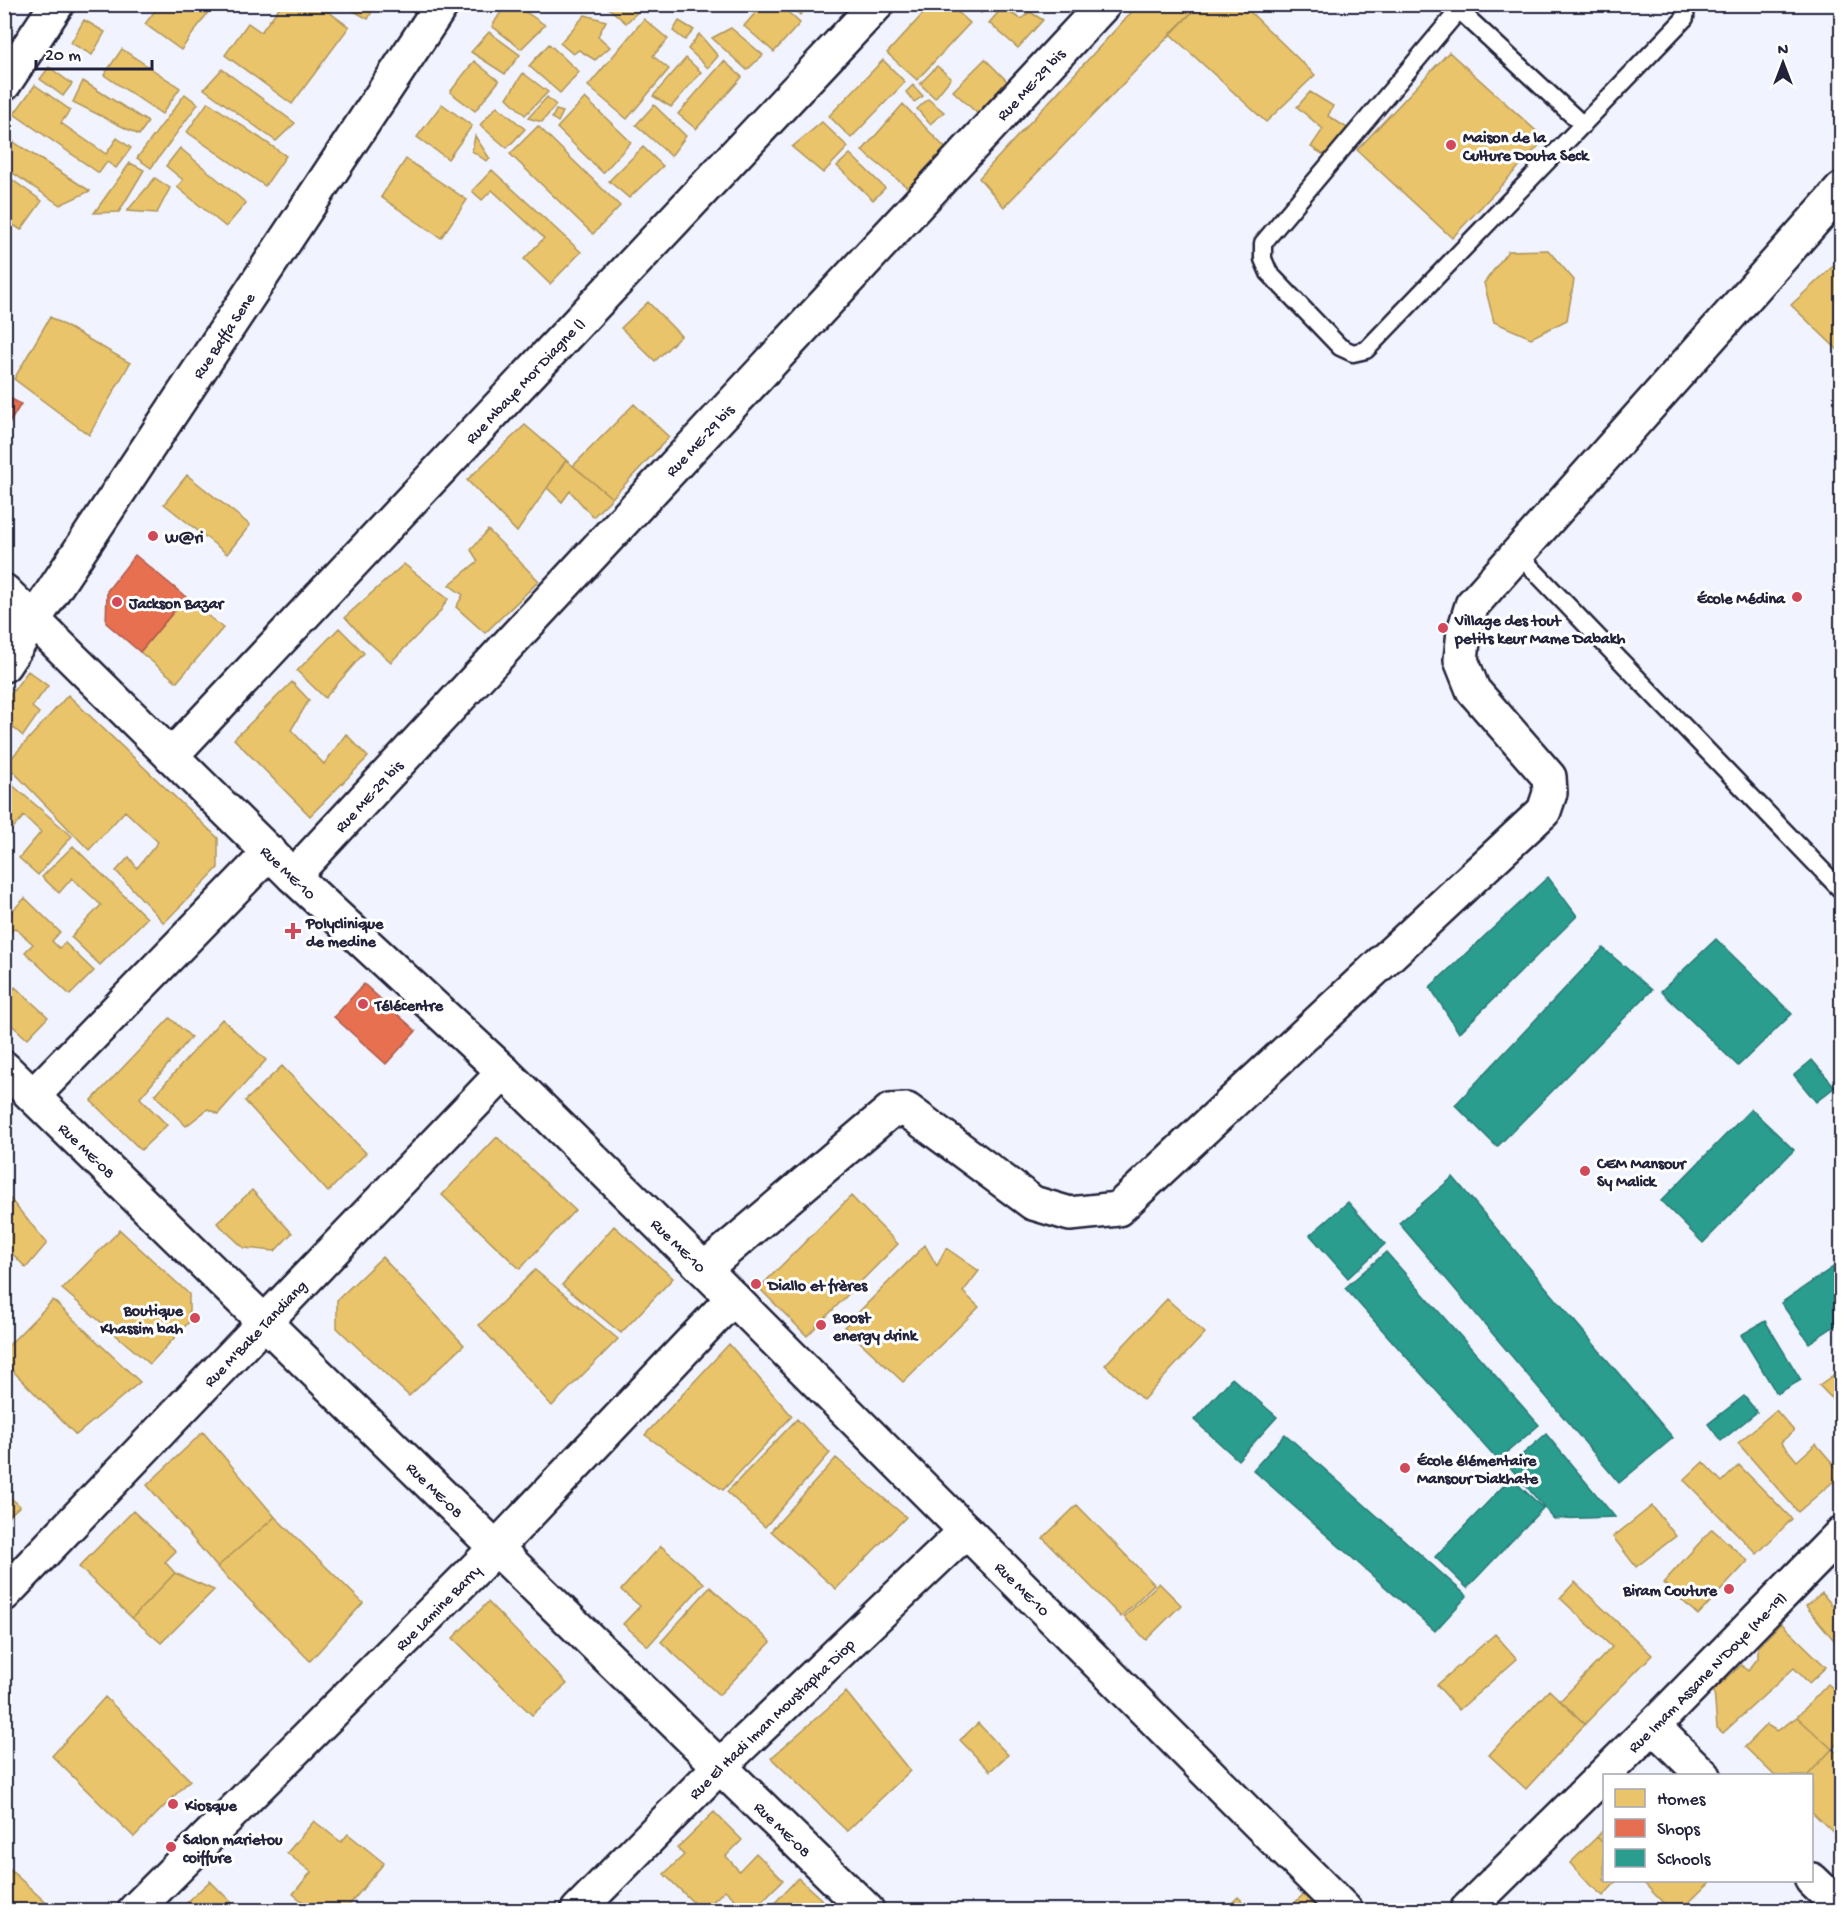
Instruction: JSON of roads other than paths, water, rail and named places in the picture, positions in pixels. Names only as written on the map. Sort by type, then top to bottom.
[{"type":"street","points":[[4,84],[57,4]]},
{"type":"street","name":"Rue Baffa Sene","points":[[4,665],[442,4]]},
{"type":"street","name":"Rue Mbaye Mor Diagne ()","points":[[171,756],[877,4]]},
{"type":"street","name":"Rue ME-29 bis","points":[[293,876],[1104,4]]},
{"type":"street","points":[[704,1269],[890,1111],[907,1110],[1033,1203],[1070,1214],[1118,1209],[1544,810],[1550,793],[1549,777],[1473,690],[1461,660],[1464,631],[1472,605],[1842,189]]},
{"type":"street","name":"Rue ME-10","points":[[4,591],[293,876],[504,1072],[1345,1911]]},
{"type":"street","points":[[33,1096],[270,852]]},
{"type":"street","name":"Rue ME-08","points":[[4,1068],[867,1911]]},
{"type":"street","name":"Rue M'Bake Tandiang","points":[[4,1594],[504,1072]]},
{"type":"street","name":"Rue Lamine Barry","points":[[135,1911],[496,1548],[733,1298]]},
{"type":"street","name":"Rue El Hadi Iman Moustapha Diop","points":[[578,1911],[719,1767],[966,1531]]},
{"type":"street","name":"Rue Imam Assane N'Doye (Me-19)","points":[[1605,1774],[1842,1533]]},
{"type":"street","points":[[1653,1726],[1702,1774]]},
{"type":"street","name":"Rue Imam Assane N'Doye (Me-19)","points":[[1467,1911],[1603,1776]]},
{"type":"street","points":[[1813,1881],[1842,1909]]},
{"type":"lane","points":[[1583,125],[1461,7],[1263,243],[1263,259],[1269,273],[1340,347],[1353,353],[1366,350],[1583,125],[1685,18],[1686,4]]},
{"type":"lane","points":[[1518,554],[1842,891]]},
{"type":"place","name":"Maison de la Culture Douta Seck","points":[[1451,145]]},
{"type":"place","name":"W@ri","points":[[153,536]]},
{"type":"place","name":"École Médina","points":[[1797,597]]},
{"type":"place","name":"Jackson Bazar","points":[[117,602]]},
{"type":"place","name":"Village des tout petits keur Mame Dabakh","points":[[1443,628]]},
{"type":"place","name":"Polyclinique de medine","points":[[293,931]]},
{"type":"place","name":"Télécentre","points":[[363,1004]]},
{"type":"place","name":"CEM Mansour Sy Malick","points":[[1585,1171]]},
{"type":"place","name":"Diallo et frères","points":[[756,1284]]},
{"type":"place","name":"Boutique Khassim bah","points":[[195,1318]]},
{"type":"place","name":"Boost energy drink","points":[[821,1325]]},
{"type":"place","name":"École élémentaire Mansour Diakhate","points":[[1405,1468]]},
{"type":"place","name":"Biram Couture","points":[[1729,1589]]},
{"type":"place","name":"Kiosque","points":[[173,1804]]},
{"type":"place","name":"Salon marietou coiffure","points":[[171,1847]]}]
